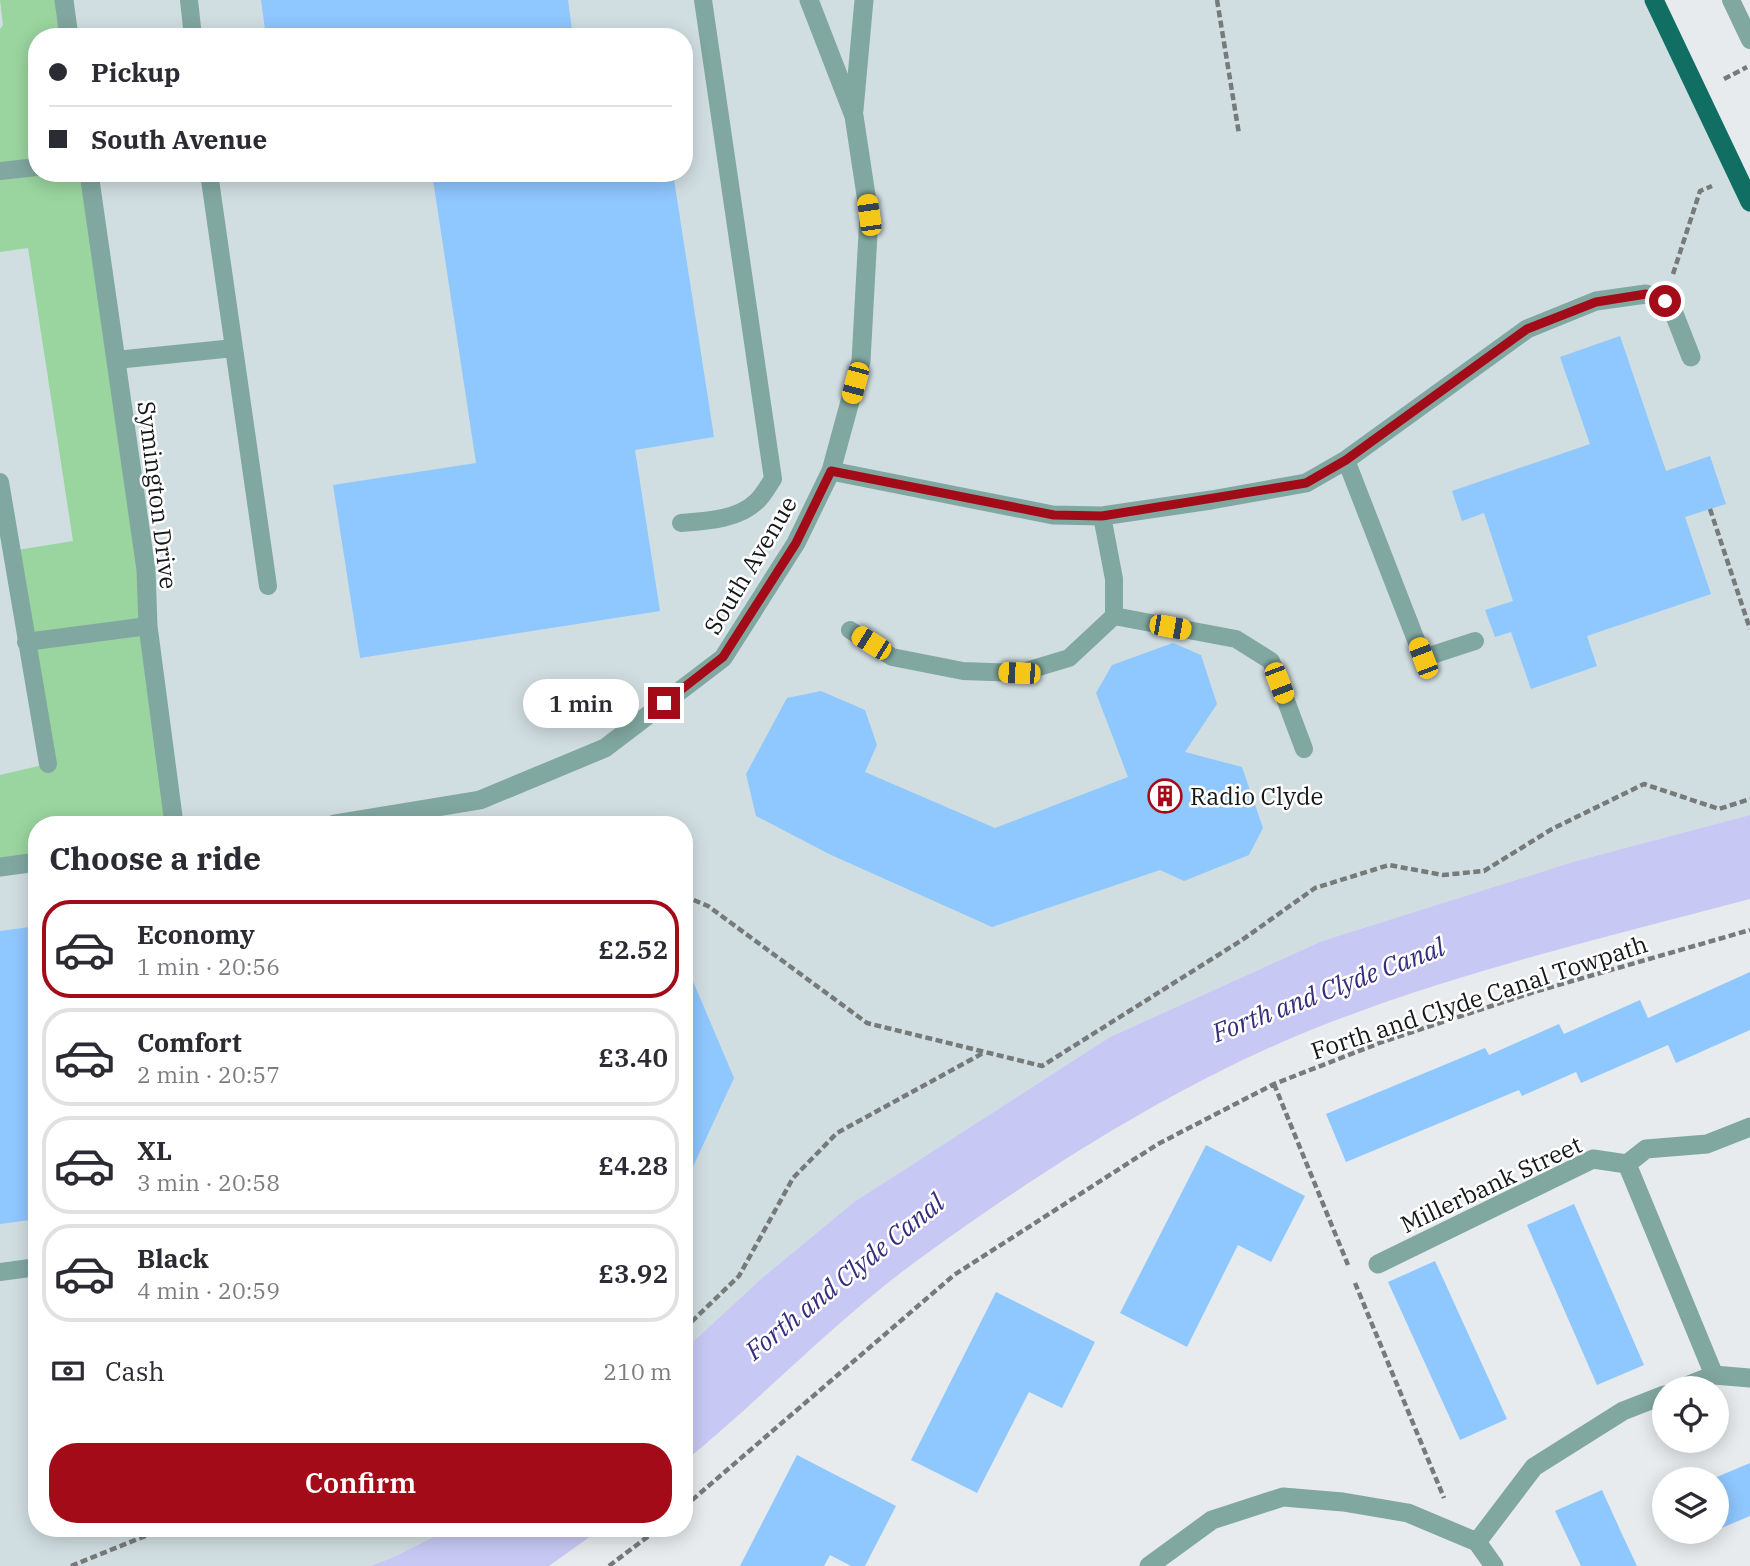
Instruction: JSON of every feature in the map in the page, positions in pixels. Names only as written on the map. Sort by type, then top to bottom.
[{"type":"main road","points":[[1654,0],[1750,202]]},
{"type":"street","points":[[64,0],[68,28]]},
{"type":"street","name":"South Avenue","points":[[414,816],[480,800],[605,748],[723,657],[796,543],[831,471],[861,361],[869,215],[853,116],[809,0]]},
{"type":"street","name":"South Avenue","points":[[853,116],[864,0]]},
{"type":"street","name":"Symington Drive","points":[[90,182],[146,570],[148,626],[173,816]]},
{"type":"street","points":[[831,471],[1054,515],[1102,516],[1306,483],[1346,460],[1527,329],[1596,302],[1646,294],[1665,301],[1673,311],[1691,357]]},
{"type":"street","points":[[0,867],[28,863]]},
{"type":"street","points":[[1750,1127],[1707,1144],[1646,1149],[1627,1164],[1714,1375],[1750,1378]]},
{"type":"street","name":"Millerbank Street","points":[[1378,1264],[1593,1159],[1627,1164]]},
{"type":"street","points":[[1468,1539],[1534,1467],[1623,1411],[1652,1400]]},
{"type":"street","points":[[1149,1566],[1212,1520],[1283,1497],[1343,1502],[1408,1513],[1468,1539],[1494,1566]]},
{"type":"lane","points":[[189,0],[192,28]]},
{"type":"lane","points":[[681,523],[716,520],[743,511],[757,502],[773,479],[703,0]]},
{"type":"lane","points":[[1731,0],[1750,40]]},
{"type":"lane","points":[[0,171],[28,168]]},
{"type":"lane","points":[[210,182],[268,586]]},
{"type":"lane","points":[[116,360],[234,348]]},
{"type":"lane","points":[[1346,460],[1423,658],[1475,641]]},
{"type":"lane","points":[[0,482],[48,764]]},
{"type":"lane","points":[[850,630],[892,657],[963,671],[1019,673],[1069,658],[1114,616],[1114,579],[1102,516]]},
{"type":"lane","points":[[1114,616],[1236,639],[1271,661],[1304,749]]},
{"type":"lane","points":[[26,642],[148,626]]},
{"type":"lane","points":[[0,1272],[28,1267]]},
{"type":"path","points":[[1217,0],[1239,134]]},
{"type":"path","points":[[1665,301],[1700,191],[1738,176]]},
{"type":"path","points":[[1710,509],[1750,628]]},
{"type":"path","points":[[693,900],[708,906],[867,1023],[1042,1066],[1242,940],[1315,888],[1389,865],[1443,875],[1484,872],[1552,829],[1644,784],[1718,809],[1750,799]]},
{"type":"path","name":"Forth and Clyde Canal Towpath","points":[[693,1499],[954,1275],[1158,1144],[1274,1084],[1382,1042],[1534,992],[1750,930]]},
{"type":"path","points":[[693,1320],[739,1276],[793,1178],[837,1133],[986,1052]]},
{"type":"path","points":[[1274,1084],[1468,1539]]},
{"type":"path","points":[[71,1566],[143,1537]]},
{"type":"path","points":[[609,1566],[647,1537]]},
{"type":"shaded area","points":[[0,0],[1654,0],[1750,208],[1750,815],[1576,861],[1322,941],[1110,1037],[854,1202],[762,1278],[693,1342],[693,816],[28,816],[28,1537],[433,1537],[371,1566],[0,1566]]},
{"type":"green space","points":[[0,0],[64,0],[68,28],[28,28],[28,182],[90,182],[173,816],[28,816],[28,863],[0,867],[0,775],[47,764],[11,551],[73,541],[28,248],[0,252],[0,29],[3,25]]},
{"type":"water","name":"Forth and Clyde Canal","points":[[1750,815],[1750,899],[1434,986],[1331,1022],[1224,1069],[1119,1126],[1018,1190],[922,1257],[860,1305],[693,1454],[693,1342],[762,1278],[854,1202],[1110,1037],[1322,941],[1576,861]]},
{"type":"water","points":[[433,1537],[589,1537],[549,1566],[371,1566]]},
{"type":"building","points":[[261,0],[568,0],[572,28],[265,28]]},
{"type":"building","points":[[433,182],[674,182],[714,437],[635,450],[660,611],[360,658],[333,485],[476,463]]},
{"type":"building","points":[[1620,336],[1666,471],[1710,456],[1726,504],[1685,517],[1711,594],[1587,636],[1597,666],[1531,689],[1511,632],[1495,637],[1485,610],[1513,601],[1484,513],[1462,521],[1452,491],[1590,444],[1560,357]]},
{"type":"building","name":"Radio Clyde","points":[[1173,643],[1201,655],[1217,704],[1185,752],[1242,767],[1263,828],[1249,855],[1184,881],[1160,870],[992,927],[829,854],[756,816],[746,774],[787,698],[821,691],[865,710],[877,745],[865,772],[995,828],[1128,777],[1096,693],[1112,665]]},
{"type":"building","points":[[28,927],[28,1220],[0,1224],[0,931]]},
{"type":"building","points":[[1750,972],[1750,1030],[1676,1063],[1668,1045],[1581,1083],[1576,1072],[1522,1096],[1519,1090],[1346,1162],[1326,1114],[1485,1048],[1489,1055],[1559,1024],[1564,1034],[1640,1000],[1648,1018]]},
{"type":"building","points":[[693,981],[734,1078],[693,1167]]},
{"type":"building","points":[[1206,1145],[1305,1196],[1271,1262],[1238,1245],[1187,1347],[1120,1313]]},
{"type":"building","points":[[1574,1204],[1644,1365],[1597,1385],[1527,1225]]},
{"type":"building","points":[[1435,1261],[1507,1419],[1460,1440],[1388,1282]]},
{"type":"building","points":[[996,1292],[1095,1342],[1062,1408],[1029,1392],[977,1493],[911,1460]]},
{"type":"building","points":[[797,1455],[896,1506],[865,1566],[851,1566],[830,1555],[824,1566],[740,1566]]},
{"type":"building","points":[[1750,1463],[1750,1516],[1729,1525],[1729,1472]]},
{"type":"building","points":[[1602,1490],[1637,1566],[1581,1566],[1555,1511]]},
{"type":"place","name":"Radio Clyde","points":[[1165,796]]},
{"type":"route","points":[[664,703],[723,657],[796,543],[831,471],[977,502],[1054,515],[1102,516],[1306,483],[1346,460],[1527,329],[1596,302],[1646,294],[1665,301]]}]
